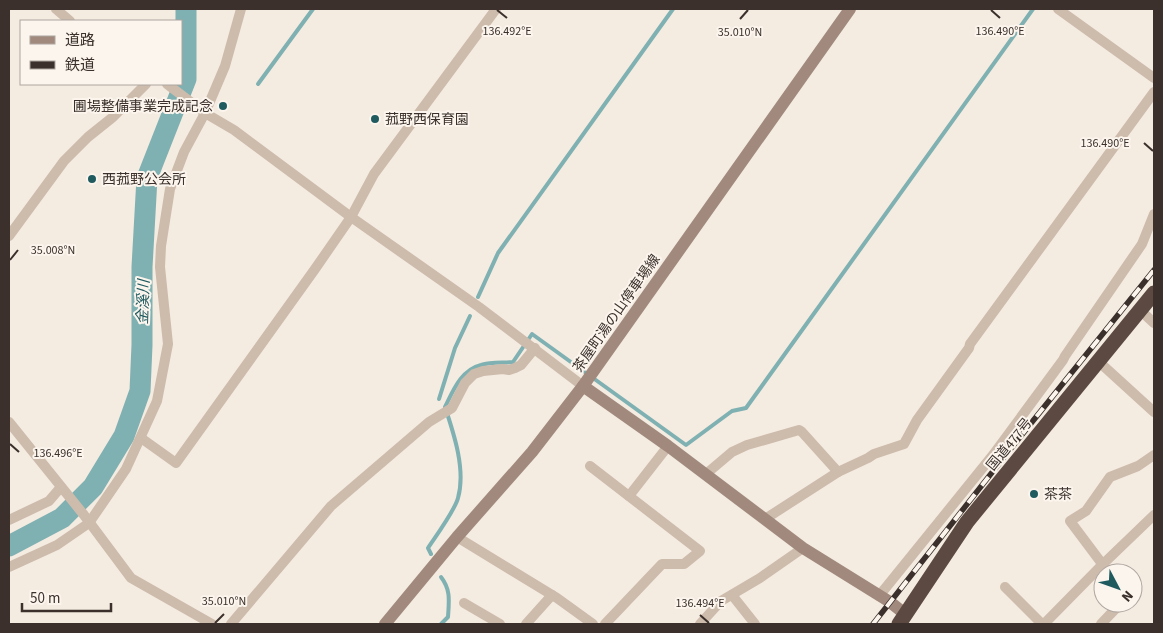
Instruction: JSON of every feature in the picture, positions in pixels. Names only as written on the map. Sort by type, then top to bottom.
[{"type":"highway","name":"国道477号","points":[[902,619],[968,522],[1154,293]]},
{"type":"main road","name":"茶屋町湯の山停車場線","points":[[850,9],[584,384],[803,548],[879,596],[902,619]]},
{"type":"main road","points":[[385,624],[532,452],[584,384]]},
{"type":"street","points":[[56,9],[69,20]]},
{"type":"street","points":[[9,567],[57,545],[87,519],[126,469],[142,438],[157,401],[168,344],[160,268],[161,246],[170,189],[184,152],[205,113],[225,66],[241,9]]},
{"type":"street","points":[[142,438],[176,463],[316,269],[351,217],[374,174],[496,9]]},
{"type":"street","points":[[1058,9],[1154,78]]},
{"type":"street","points":[[9,236],[75,148],[113,116],[145,85]]},
{"type":"street","points":[[168,85],[205,113],[234,130],[351,217],[584,384]]},
{"type":"street","points":[[765,519],[838,472],[874,454],[904,444],[917,420],[970,348],[970,344],[1154,92]]},
{"type":"street","points":[[879,596],[988,462],[1063,360],[1142,244],[1154,214]]},
{"type":"street","points":[[1140,310],[1154,323]]},
{"type":"street","points":[[231,624],[331,506],[429,422],[452,408],[465,383],[474,374],[483,371],[515,368],[521,365],[534,348]]},
{"type":"street","points":[[1098,361],[1154,412]]},
{"type":"street","points":[[9,422],[132,578],[212,624]]},
{"type":"street","points":[[706,474],[732,452],[747,445],[799,430],[838,472]]},
{"type":"street","points":[[629,496],[668,446]]},
{"type":"street","points":[[1102,563],[1070,521],[1086,511],[1110,477],[1138,466],[1154,455]]},
{"type":"street","points":[[590,466],[700,552],[684,564],[662,564],[605,624]]},
{"type":"street","points":[[9,520],[49,501],[63,489]]},
{"type":"street","points":[[1111,563],[1154,515]]},
{"type":"street","points":[[457,538],[552,595],[593,624]]},
{"type":"street","points":[[700,624],[720,601],[760,578],[803,548]]},
{"type":"street","points":[[1005,587],[1043,624],[1093,580]]},
{"type":"street","points":[[526,624],[552,595]]},
{"type":"street","points":[[732,595],[755,624]]},
{"type":"street","points":[[464,602],[500,624]]},
{"type":"street","points":[[1101,624],[1111,613]]},
{"type":"waterway","name":"金溪川","points":[[9,546],[62,518],[93,487],[124,436],[140,391],[142,267],[147,178],[186,79],[186,9]]},
{"type":"waterway","points":[[258,84],[313,9]]},
{"type":"waterway","points":[[478,297],[498,253],[673,9]]},
{"type":"waterway","points":[[431,554],[428,548],[453,509],[460,487],[461,476],[458,452],[445,407],[458,382],[468,371],[485,364],[513,362],[532,334],[686,445],[732,411],[746,408],[1033,9]]},
{"type":"waterway","points":[[439,399],[455,348],[470,316]]},
{"type":"waterway","points":[[441,577],[448,591],[449,601],[448,617],[441,624]]},
{"type":"railway","points":[[873,624],[1154,270]]},
{"type":"place","name":"圃場整備事業完成記念","points":[[223,106]]},
{"type":"place","name":"菰野西保育園","points":[[375,119]]},
{"type":"place","name":"西菰野公会所","points":[[92,179]]},
{"type":"place","name":"茶茶","points":[[1034,494]]}]
